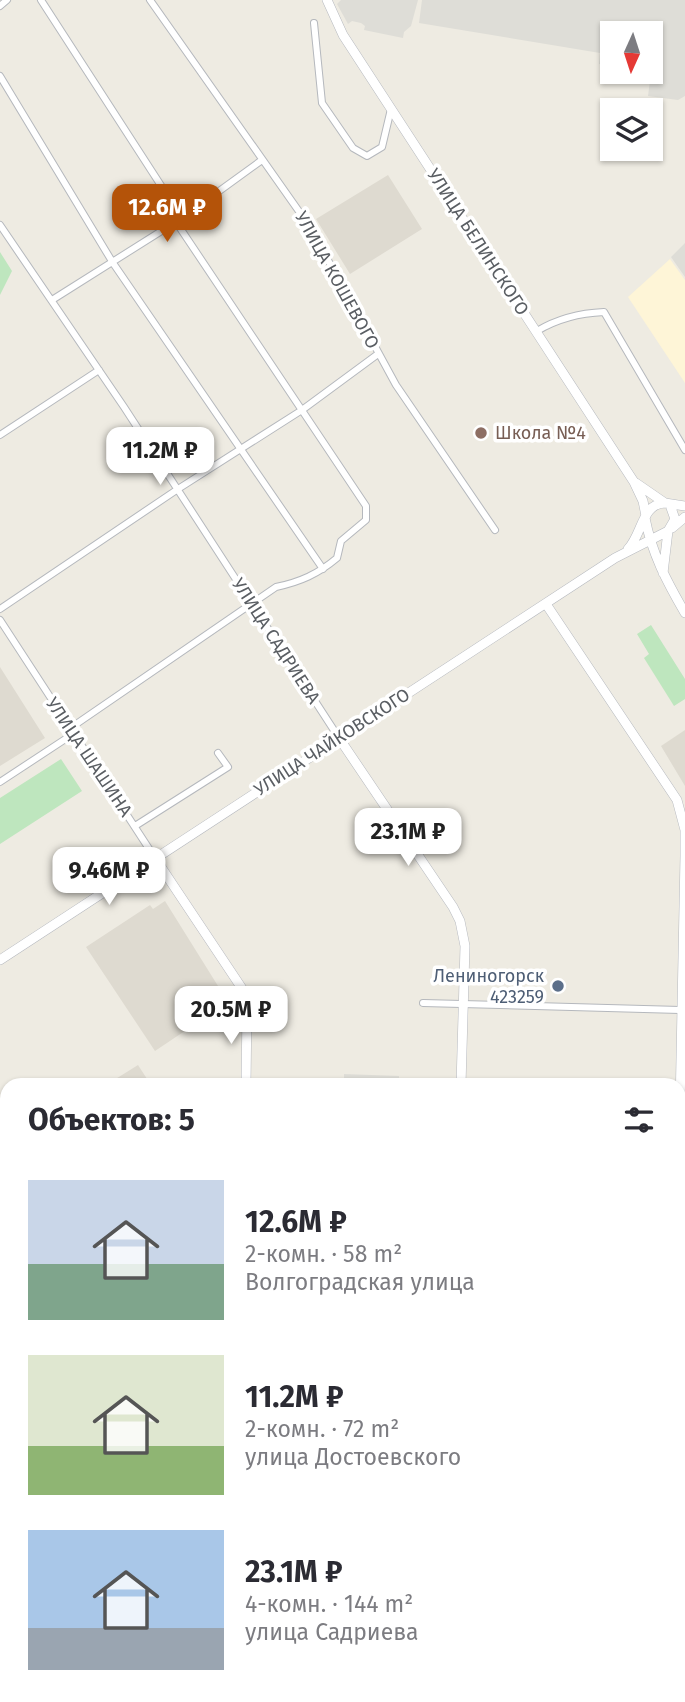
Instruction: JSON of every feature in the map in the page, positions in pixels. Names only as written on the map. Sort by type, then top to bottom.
[{"type":"street","points":[[0,6],[7,0]]},
{"type":"street","points":[[0,782],[276,587],[301,582],[323,569],[337,558],[341,541],[366,520],[366,506],[179,220],[41,0]]},
{"type":"street","name":"УЛИЦА КОШЕВОГО","points":[[150,0],[310,227],[396,385],[495,530]]},
{"type":"street","name":"УЛИЦА БЕЛИНСКОГО","points":[[327,0],[343,36],[634,482]]},
{"type":"street","points":[[314,23],[322,103],[353,148],[366,156],[382,147],[391,109]]},
{"type":"street","points":[[0,76],[113,263],[323,569]]},
{"type":"street","points":[[52,300],[179,220],[262,160]]},
{"type":"street","name":"УЛИЦА САДРИЕВА","points":[[0,225],[99,370],[339,738],[453,906],[460,921],[465,946],[461,1078]]},
{"type":"street","points":[[537,331],[547,324],[586,313],[604,312],[685,450]]},
{"type":"street","points":[[0,609],[178,489],[302,410],[378,354]]},
{"type":"street","points":[[0,435],[99,370]]},
{"type":"street","points":[[634,482],[668,504],[675,519],[669,530],[663,576]]},
{"type":"street","points":[[634,482],[643,501],[649,540],[663,576],[685,613]]},
{"type":"street","points":[[627,551],[633,545],[652,506],[685,506]]},
{"type":"street","points":[[646,517],[653,530],[669,530]]},
{"type":"street","name":"УЛИЦА ЧАЙКОВСКОГО","points":[[0,960],[627,551],[669,530],[685,517]]},
{"type":"street","points":[[546,604],[672,793],[683,815],[685,843],[680,1078]]},
{"type":"street","name":"УЛИЦА ШАШИНА","points":[[0,620],[71,732],[243,990],[247,1007],[246,1078]]},
{"type":"street","points":[[135,826],[228,767],[218,753]]},
{"type":"street","points":[[423,1003],[680,1010]]},
{"type":"shaded area","points":[[341,0],[418,0],[411,26],[404,32],[403,38],[364,30],[365,26],[361,23],[352,21],[348,24],[337,4]]},
{"type":"shaded area","points":[[422,0],[685,0],[685,96],[678,100],[648,96],[650,84],[663,84],[663,21],[600,21],[600,53],[419,23]]},
{"type":"shaded area","points":[[388,175],[422,229],[350,274],[316,219]]},
{"type":"shaded area","points":[[685,243],[685,277],[671,257]]},
{"type":"shaded area","points":[[670,259],[685,280],[685,383],[628,297]]},
{"type":"shaded area","points":[[0,667],[45,738],[0,766]]},
{"type":"shaded area","points":[[685,730],[685,786],[661,746]]},
{"type":"shaded area","points":[[165,901],[228,1002],[155,1051],[86,947],[150,905],[153,909]]},
{"type":"shaded area","points":[[138,1065],[146,1078],[117,1078]]},
{"type":"shaded area","points":[[344,1074],[399,1076],[399,1078],[344,1078]]},
{"type":"green space","points":[[0,252],[12,271],[0,295]]},
{"type":"green space","points":[[651,625],[685,679],[685,699],[674,706],[644,658],[649,654],[637,634]]},
{"type":"green space","points":[[61,759],[82,791],[0,844],[0,798]]},
{"type":"place","name":"Школа №4","points":[[481,433]]},
{"type":"place","name":"Лениногорск 423259","points":[[558,986]]}]
